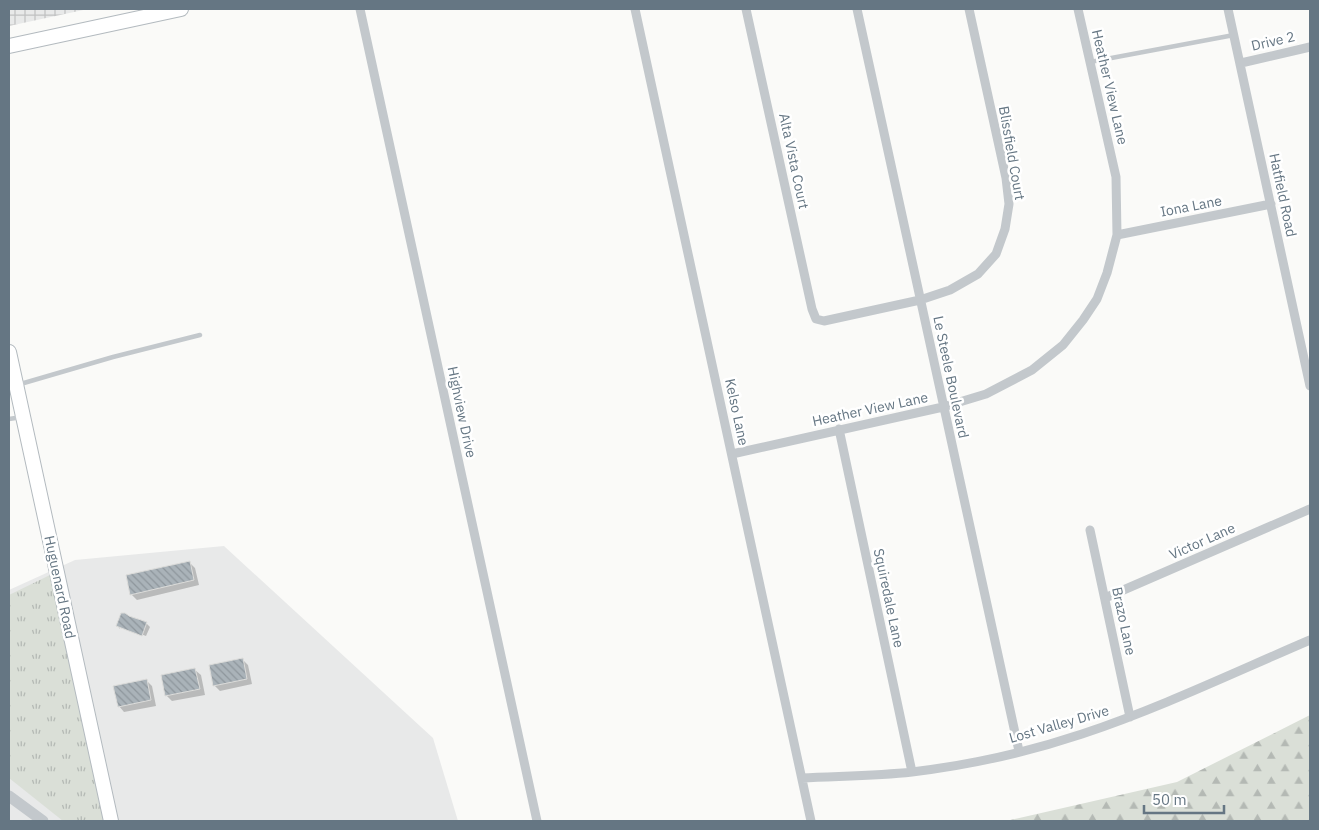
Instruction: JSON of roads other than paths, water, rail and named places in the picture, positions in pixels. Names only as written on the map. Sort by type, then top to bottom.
[{"type":"main road","points":[[9,46],[181,9]]},
{"type":"main road","name":"Huguenard Road","points":[[9,352],[16,386],[16,418],[111,821]]},
{"type":"street","name":"Highview Drive","points":[[360,9],[537,821]]},
{"type":"street","name":"Kelso Lane","points":[[636,9],[811,821]]},
{"type":"street","name":"Alta Vista Court","points":[[746,9],[812,310],[816,319]]},
{"type":"street","name":"Le Steele Boulevard","points":[[857,9],[1019,751]]},
{"type":"street","name":"Blissfield Court","points":[[816,319],[824,322],[920,300],[950,290],[978,274],[996,254],[1005,229],[1009,204],[1006,178],[969,9]]},
{"type":"street","name":"Heather View Lane","points":[[732,454],[943,407],[986,394],[1032,370],[1063,345],[1098,299],[1108,272],[1117,235],[1116,177],[1078,9]]},
{"type":"street","name":"Hatfield Road","points":[[1228,9],[1310,386]]},
{"type":"street","name":"Drive 2","points":[[1241,63],[1310,47]]},
{"type":"street","name":"Iona Lane","points":[[1117,235],[1271,204]]},
{"type":"street","name":"Squiredale Lane","points":[[839,429],[912,772]]},
{"type":"street","name":"Victor Lane","points":[[1105,598],[1310,509]]},
{"type":"street","name":"Brazo Lane","points":[[1090,530],[1130,717]]},
{"type":"street","name":"Lost Valley Drive","points":[[802,778],[912,772],[1019,751],[1080,734],[1130,717],[1310,640]]},
{"type":"street","points":[[9,796],[43,821]]},
{"type":"lane","points":[[1090,62],[1234,35]]},
{"type":"lane","points":[[16,386],[200,335]]}]
